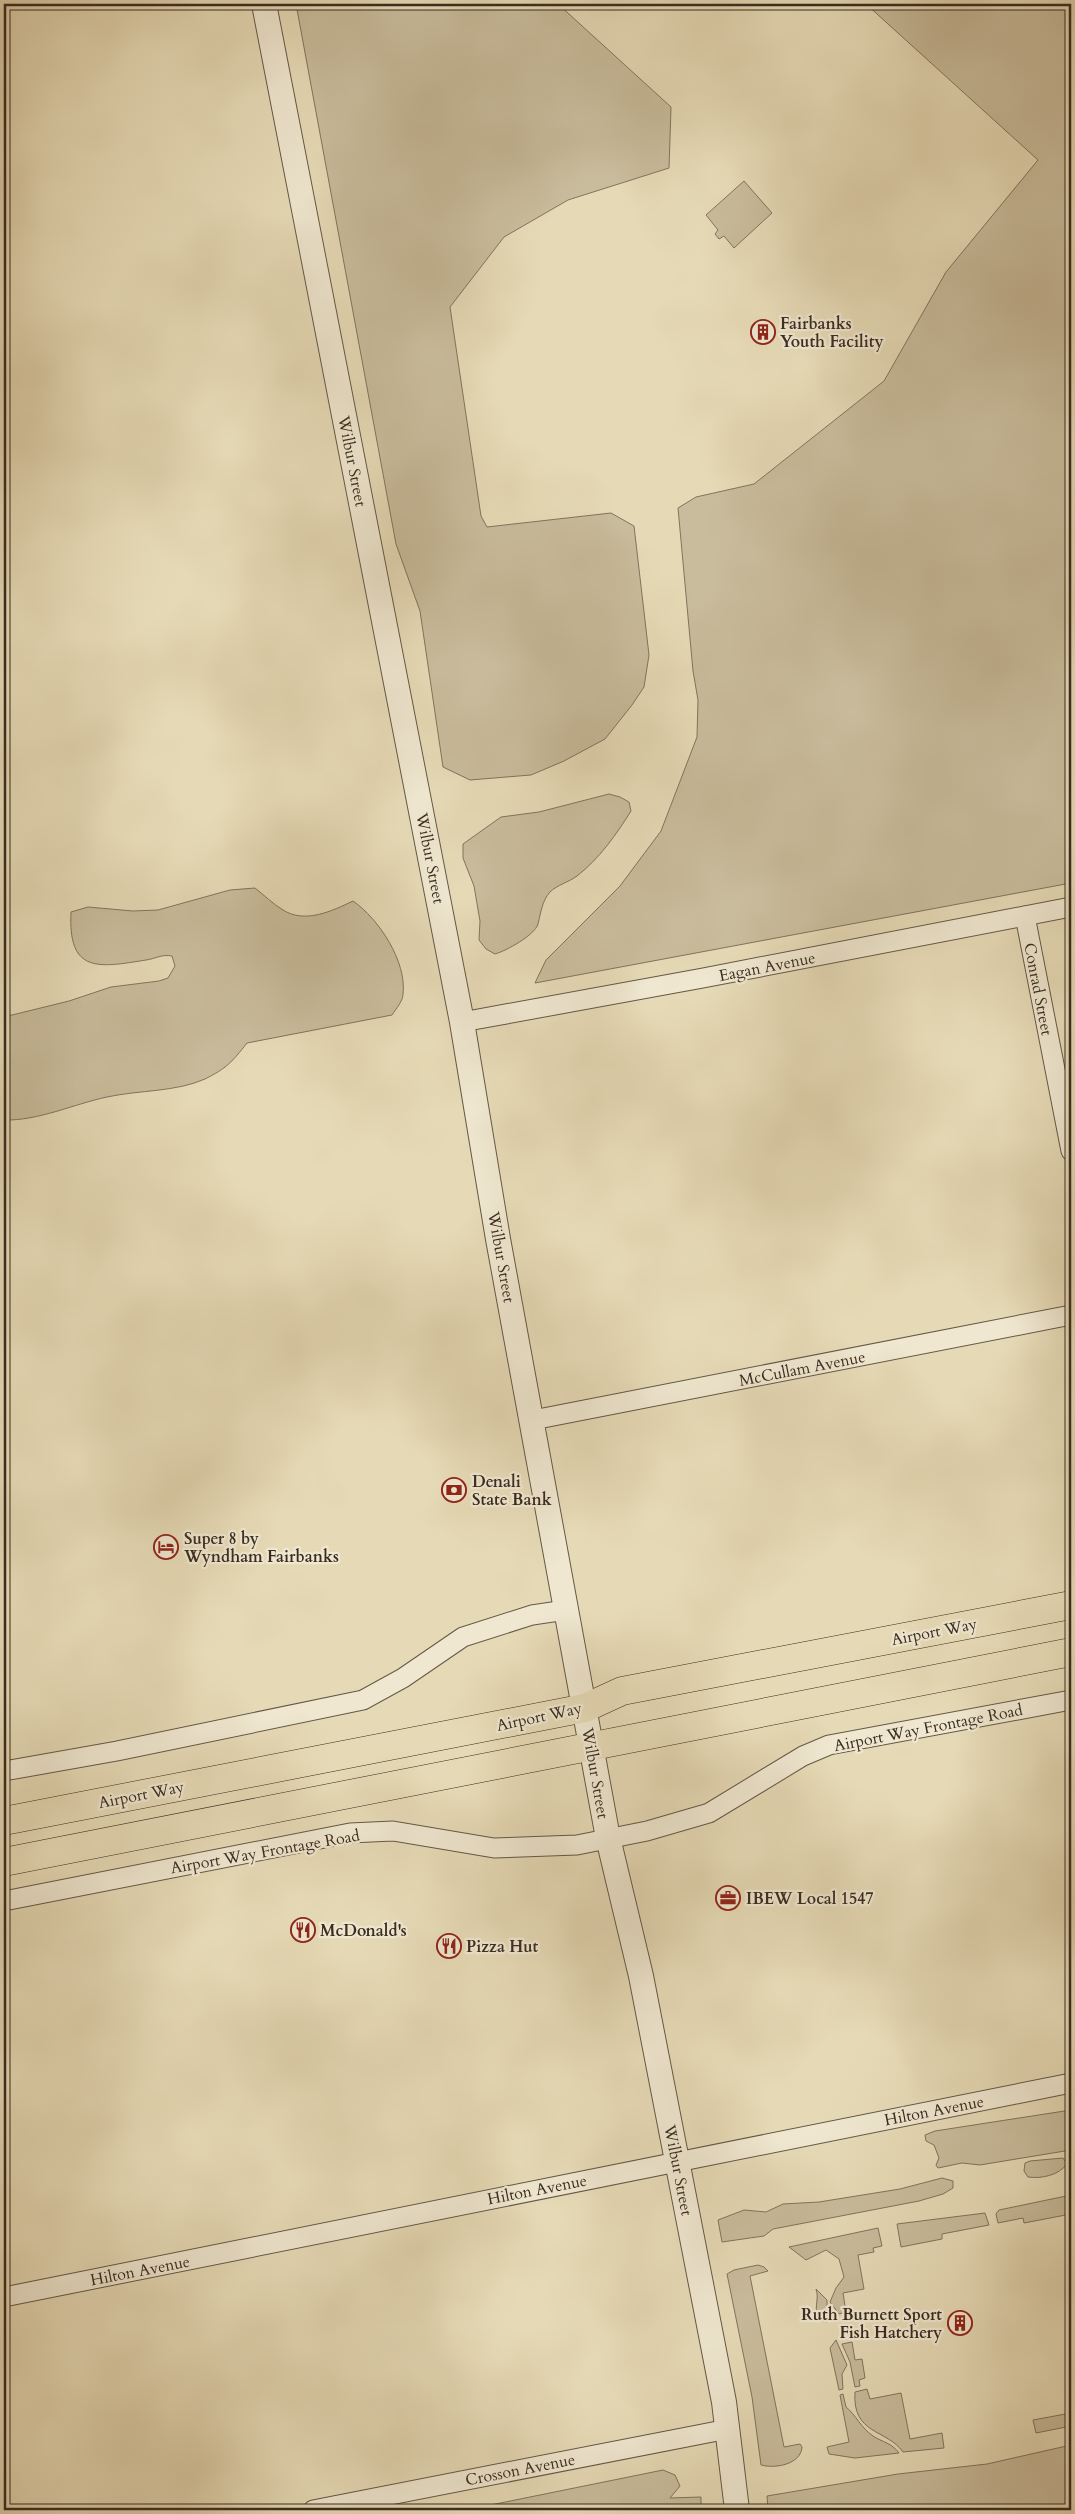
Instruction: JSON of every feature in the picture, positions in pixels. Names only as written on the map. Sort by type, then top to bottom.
[{"type":"main road","name":"Airport Way","points":[[4,1821],[585,1708],[622,1691],[1071,1605]]},
{"type":"main road","points":[[4,1862],[590,1745],[1071,1652]]},
{"type":"street","name":"Wilbur Street","points":[[264,4],[462,1022],[500,1248],[533,1420],[590,1745],[608,1838],[641,1976],[728,2429],[737,2510]]},
{"type":"street","name":"Eagan Avenue","points":[[462,1022],[1071,907]]},
{"type":"street","name":"Conrad Street","points":[[1025,916],[1071,1151]]},
{"type":"street","name":"McCullam Avenue","points":[[533,1420],[1071,1315]]},
{"type":"street","points":[[4,1771],[117,1751],[363,1700],[403,1678],[462,1637],[532,1615],[566,1610]]},
{"type":"street","name":"Airport Way Frontage Road","points":[[4,1900],[350,1833],[393,1831],[494,1848],[577,1844],[647,1831],[709,1813],[790,1764],[829,1745],[1071,1700]]},
{"type":"street","name":"Hilton Avenue","points":[[4,2297],[1071,2083]]},
{"type":"street","name":"Crosson Avenue","points":[[313,2510],[728,2429]]},
{"type":"shaded area","points":[[296,4],[558,4],[671,107],[669,168],[568,200],[504,237],[450,307],[481,516],[487,527],[611,513],[634,526],[649,655],[644,687],[605,739],[564,761],[531,775],[470,780],[443,767],[420,611],[396,544]]},
{"type":"shaded area","points":[[866,4],[1071,4],[1071,883],[535,983],[546,960],[620,886],[661,831],[697,737],[698,700],[693,671],[678,508],[696,497],[754,484],[884,381],[946,272],[1038,160]]},
{"type":"shaded area","points":[[744,181],[772,213],[734,248],[724,236],[719,239],[715,234],[718,230],[706,215]]},
{"type":"shaded area","points":[[609,794],[629,802],[631,811],[607,846],[577,876],[556,887],[547,895],[538,924],[532,933],[513,946],[495,954],[486,949],[479,940],[480,921],[474,886],[463,858],[463,844],[501,817],[539,812]]},
{"type":"shaded area","points":[[255,888],[283,910],[300,916],[327,912],[353,901],[363,909],[389,942],[401,969],[403,997],[392,1015],[247,1043],[224,1068],[194,1083],[170,1089],[107,1097],[30,1118],[4,1120],[4,1017],[69,1001],[111,987],[159,981],[168,978],[175,966],[172,956],[113,964],[89,962],[80,956],[75,946],[71,932],[71,912],[88,907],[133,911],[158,910],[230,890]]},
{"type":"shaded area","points":[[1071,2110],[1071,2150],[980,2165],[962,2163],[938,2168],[936,2165],[939,2158],[934,2145],[926,2141],[925,2135],[935,2131]]},
{"type":"shaded area","points":[[1063,2158],[1067,2164],[1064,2168],[1050,2175],[1028,2177],[1024,2171],[1025,2163],[1030,2161]]},
{"type":"shaded area","points":[[942,2178],[953,2181],[953,2188],[943,2194],[919,2201],[773,2229],[764,2236],[722,2242],[718,2220],[744,2210],[766,2212],[783,2204],[819,2202],[900,2189]]},
{"type":"shaded area","points":[[1071,2195],[1071,2214],[1024,2223],[1023,2218],[998,2223],[996,2214],[999,2210]]},
{"type":"shaded area","points":[[985,2213],[989,2225],[942,2234],[942,2239],[901,2247],[897,2224]]},
{"type":"shaded area","points":[[878,2228],[882,2246],[873,2248],[874,2252],[858,2255],[864,2289],[843,2293],[846,2312],[839,2314],[830,2302],[836,2288],[844,2277],[839,2259],[826,2250],[806,2260],[789,2247]]},
{"type":"shaded area","points":[[758,2265],[768,2271],[750,2276],[784,2447],[800,2444],[802,2447],[801,2453],[797,2458],[780,2466],[761,2465],[752,2397],[727,2274],[734,2270]]},
{"type":"shaded area","points":[[816,2289],[827,2300],[827,2322],[820,2320],[818,2316]]},
{"type":"shaded area","points":[[836,2340],[847,2365],[842,2374],[843,2389],[839,2390],[830,2348]]},
{"type":"shaded area","points":[[852,2342],[855,2360],[862,2359],[865,2378],[859,2380],[860,2386],[855,2387],[850,2362],[842,2344]]},
{"type":"shaded area","points":[[867,2389],[870,2399],[901,2393],[910,2439],[942,2433],[944,2448],[903,2452],[888,2439],[872,2430],[859,2416],[856,2406],[855,2392]]},
{"type":"shaded area","points":[[843,2394],[846,2407],[865,2429],[899,2453],[855,2458],[829,2454],[827,2447],[849,2442],[840,2395]]},
{"type":"shaded area","points":[[1071,2413],[1071,2426],[1036,2433],[1033,2420]]},
{"type":"shaded area","points":[[1071,2445],[1071,2510],[768,2510],[767,2496],[898,2474],[987,2464]]},
{"type":"shaded area","points":[[663,2470],[675,2475],[680,2486],[670,2498],[701,2497],[701,2510],[466,2510]]},
{"type":"place","name":"Fairbanks Youth Facility","points":[[763,332]]},
{"type":"place","name":"Denali State Bank","points":[[454,1490]]},
{"type":"place","name":"Super 8 by Wyndham Fairbanks","points":[[166,1547]]},
{"type":"place","name":"IBEW Local 1547","points":[[728,1898]]},
{"type":"place","name":"McDonald's","points":[[303,1930]]},
{"type":"place","name":"Pizza Hut","points":[[449,1946]]},
{"type":"place","name":"Ruth Burnett Sport Fish Hatchery","points":[[960,2323]]}]
